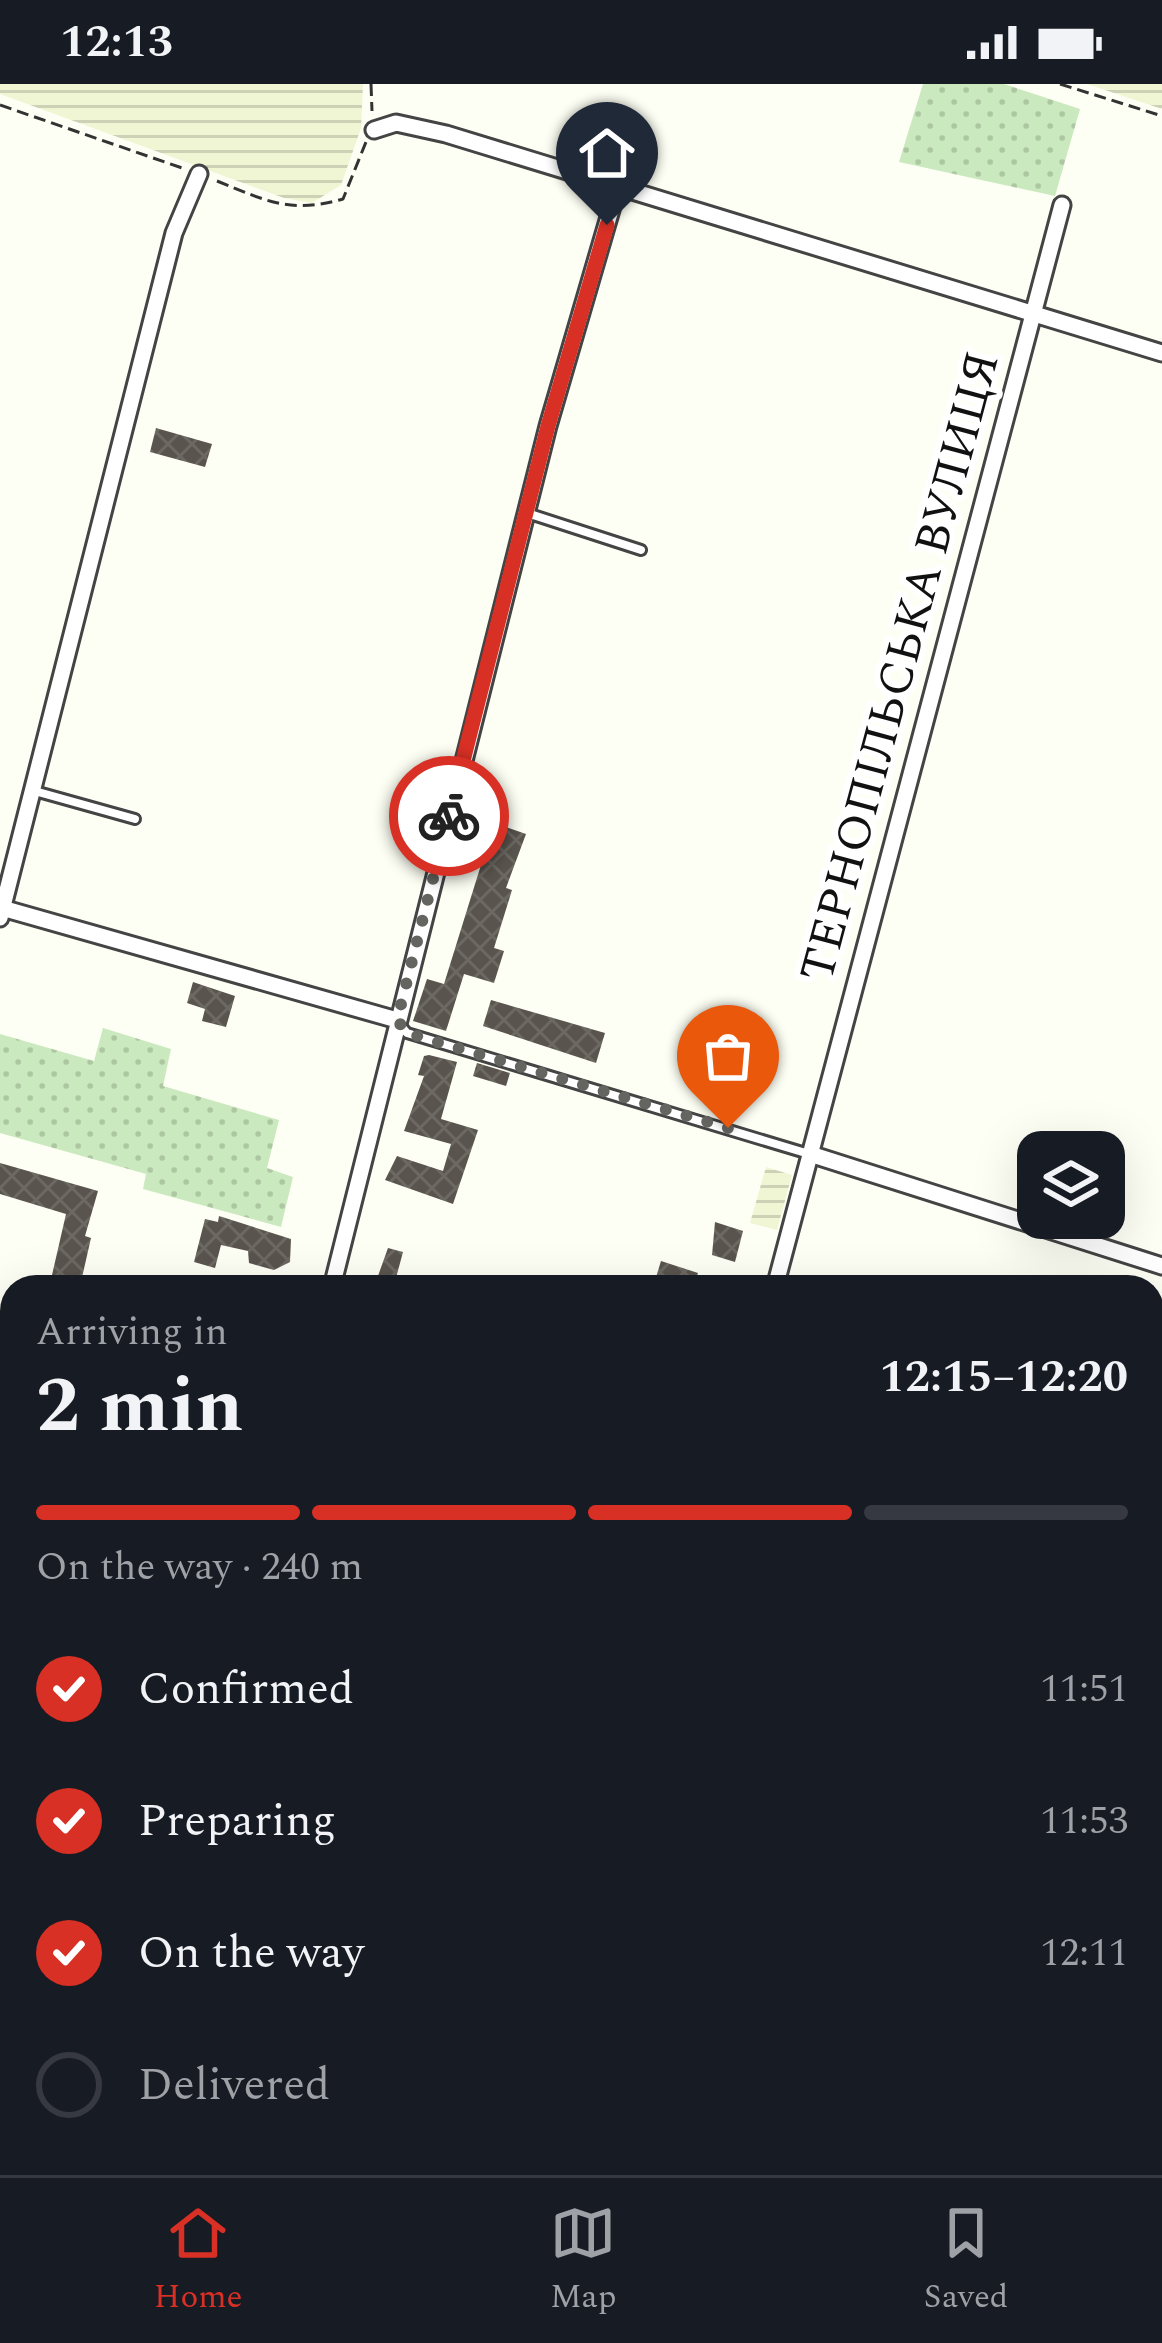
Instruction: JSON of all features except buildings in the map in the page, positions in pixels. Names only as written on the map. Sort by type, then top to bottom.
[{"type":"street","points":[[374,130],[396,123],[413,126],[1162,353]]},
{"type":"street","points":[[199,174],[174,233],[1,913],[397,1020]]},
{"type":"street","points":[[335,1275],[526,513],[618,186]]},
{"type":"street","name":"ТЕРНОПІЛЬСЬКА ВУЛИЦЯ","points":[[779,1275],[1062,205]]},
{"type":"street","points":[[809,1154],[1162,1266]]},
{"type":"lane","points":[[526,513],[641,550]]},
{"type":"lane","points":[[29,790],[135,819]]},
{"type":"lane","points":[[397,1020],[407,1033],[809,1154]]},
{"type":"path","points":[[371,84],[374,130]]},
{"type":"path","points":[[1060,84],[1162,116]]},
{"type":"green space","points":[[0,84],[363,84],[361,128],[341,185],[312,203],[284,198],[0,94]]},
{"type":"green space","points":[[923,84],[1004,84],[1080,109],[1055,196],[899,162]]},
{"type":"green space","points":[[1087,84],[1162,84],[1162,109]]},
{"type":"green space","points":[[103,1028],[171,1049],[163,1086],[279,1120],[267,1168],[293,1177],[281,1227],[143,1189],[146,1174],[0,1133],[0,1034],[94,1061]]},
{"type":"green space","points":[[766,1167],[792,1175],[777,1230],[750,1223]]},
{"type":"way so far","points":[[449,816],[397,1020],[407,1033],[728,1128]]},
{"type":"route","points":[[449,816],[548,426],[607,225]]}]
